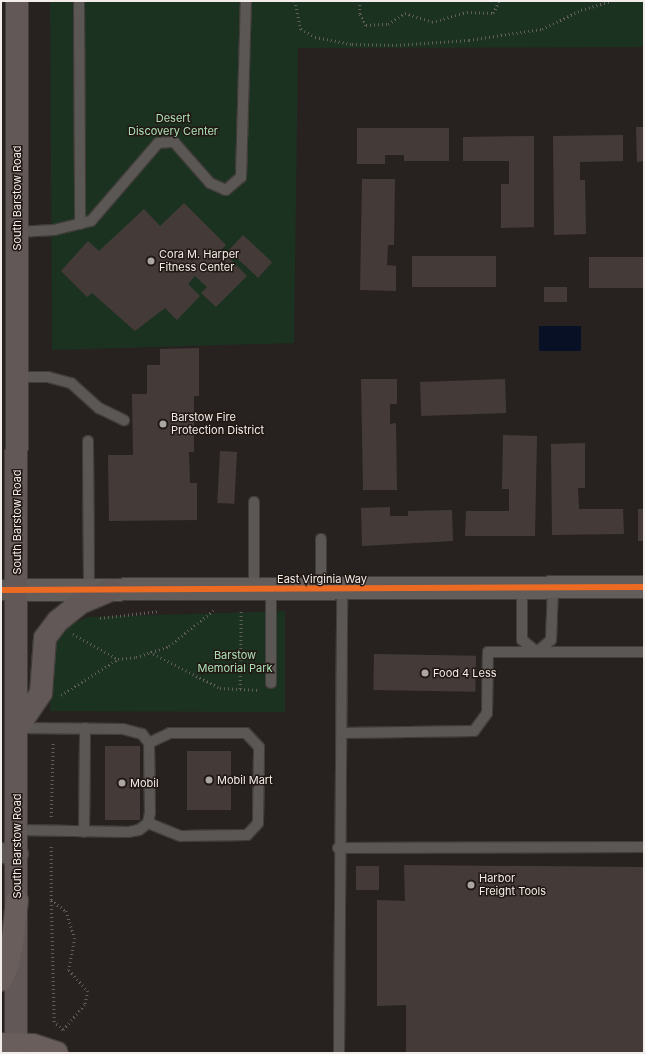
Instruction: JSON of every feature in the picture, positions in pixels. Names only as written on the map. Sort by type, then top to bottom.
[{"type":"highway","points":[[1,980],[13,938],[17,900]]},
{"type":"highway","points":[[11,1047],[57,1053]]},
{"type":"main road","name":"South Barstow Road","points":[[11,1047],[17,900],[9,854],[17,830],[17,728],[9,590],[17,377],[17,1]]},
{"type":"main road","points":[[17,728],[41,692],[45,638],[58,621],[80,603],[100,590]]},
{"type":"street","name":"East Virginia Way","points":[[9,590],[644,587]]},
{"type":"lane","points":[[79,1],[80,224]]},
{"type":"lane","points":[[17,232],[54,230],[91,221],[158,143],[174,142],[210,183],[221,188],[226,190],[241,177],[246,1]]},
{"type":"lane","points":[[17,377],[48,377],[71,383],[99,408],[124,420]]},
{"type":"lane","points":[[88,440],[100,590]]},
{"type":"lane","points":[[254,502],[271,683]]},
{"type":"lane","points":[[321,539],[321,589]]},
{"type":"lane","points":[[522,587],[522,640],[537,652]]},
{"type":"lane","points":[[537,652],[551,640],[553,587]]},
{"type":"lane","points":[[339,1053],[338,848],[342,733],[342,589]]},
{"type":"lane","points":[[342,733],[474,731],[487,714],[488,652],[644,652]]},
{"type":"lane","points":[[17,728],[133,730],[142,734],[149,743],[150,812],[148,823],[139,830],[130,832],[17,830]]},
{"type":"lane","points":[[84,832],[85,728]]},
{"type":"lane","points":[[148,823],[181,836],[247,835],[258,823],[259,747],[246,733],[170,733],[149,743]]},
{"type":"lane","points":[[338,848],[644,847]]},
{"type":"path","points":[[294,1],[301,29],[315,37],[352,44],[396,45],[470,40],[542,29],[581,10],[610,1]]},
{"type":"path","points":[[360,1],[360,14],[366,25],[388,24],[405,13],[432,22],[467,12],[493,13],[499,1]]},
{"type":"path","points":[[150,652],[220,688],[240,689],[241,609]]},
{"type":"path","points":[[51,900],[66,911],[75,938],[69,970],[88,992],[85,1005],[63,1030],[54,1022],[51,900],[51,831],[55,699],[118,659],[169,646],[214,610]]},
{"type":"path","points":[[69,631],[118,659]]},
{"type":"path","points":[[68,639],[73,634]]},
{"type":"green space","name":"Desert Discovery Center","points":[[50,1],[644,1],[644,47],[298,48],[294,343],[52,350]]},
{"type":"green space","name":"Barstow Memorial Park","points":[[285,611],[285,712],[50,711],[54,633],[87,617]]},
{"type":"water","points":[[539,326],[581,326],[581,351],[539,351]]},
{"type":"building","points":[[636,127],[644,127],[644,161],[637,162]]},
{"type":"building","points":[[357,128],[449,128],[449,161],[404,161],[404,155],[385,155],[385,164],[357,164]]},
{"type":"building","points":[[623,135],[623,161],[580,162],[580,180],[585,180],[586,234],[554,235],[553,136]]},
{"type":"building","points":[[534,136],[534,227],[501,228],[501,184],[509,184],[509,161],[463,161],[463,137]]},
{"type":"building","points":[[362,179],[395,179],[394,245],[388,245],[387,265],[396,266],[396,291],[360,290]]},
{"type":"building","name":"Cora M. Harper Fitness Center","points":[[184,203],[226,245],[221,250],[247,276],[216,307],[201,293],[207,287],[195,276],[188,284],[200,296],[177,320],[165,308],[135,331],[92,293],[87,297],[61,271],[88,241],[99,251],[144,209],[160,226]]},
{"type":"building","points":[[243,235],[272,262],[258,278],[229,250]]},
{"type":"building","points":[[412,256],[496,256],[496,287],[412,287]]},
{"type":"building","points":[[589,257],[644,257],[644,288],[589,288]]},
{"type":"building","points":[[544,287],[567,287],[567,302],[544,302]]},
{"type":"building","name":"Barstow Fire Protection District","points":[[199,348],[199,396],[194,396],[194,452],[189,452],[190,483],[197,483],[197,520],[109,521],[108,455],[133,455],[132,394],[147,394],[147,365],[160,365],[160,349]]},
{"type":"building","points":[[361,379],[397,379],[397,404],[390,404],[390,424],[396,423],[397,490],[363,490]]},
{"type":"building","points":[[505,379],[506,413],[421,416],[420,382]]},
{"type":"building","points":[[503,435],[537,436],[535,536],[465,536],[466,511],[509,511],[509,489],[502,489]]},
{"type":"building","points":[[585,443],[585,488],[578,488],[579,509],[623,509],[624,534],[552,535],[551,444]]},
{"type":"building","points":[[220,451],[237,452],[234,504],[217,503]]},
{"type":"building","points":[[390,507],[390,516],[408,516],[408,511],[452,510],[453,541],[362,546],[361,508]]},
{"type":"building","points":[[638,509],[644,509],[644,541],[638,541]]},
{"type":"building","name":"Food 4 Less","points":[[374,654],[476,656],[475,692],[373,690]]},
{"type":"building","name":"Mobil","points":[[105,746],[140,746],[140,820],[105,820]]},
{"type":"building","name":"Mobil Mart","points":[[187,751],[231,751],[231,810],[187,810]]},
{"type":"building","points":[[404,865],[644,867],[644,1053],[406,1053],[406,1005],[377,1006],[377,900],[405,901]]},
{"type":"building","points":[[356,866],[379,866],[379,890],[356,890]]},
{"type":"cycle path","points":[[1,590],[644,587]]},
{"type":"place","name":"Cora M. Harper Fitness Center","points":[[151,261]]},
{"type":"place","name":"Barstow Fire Protection District","points":[[163,424]]},
{"type":"place","name":"Food 4 Less","points":[[425,673]]},
{"type":"place","name":"Mobil Mart","points":[[209,780]]},
{"type":"place","name":"Mobil","points":[[122,783]]},
{"type":"place","name":"Harbor Freight Tools","points":[[471,885]]}]
